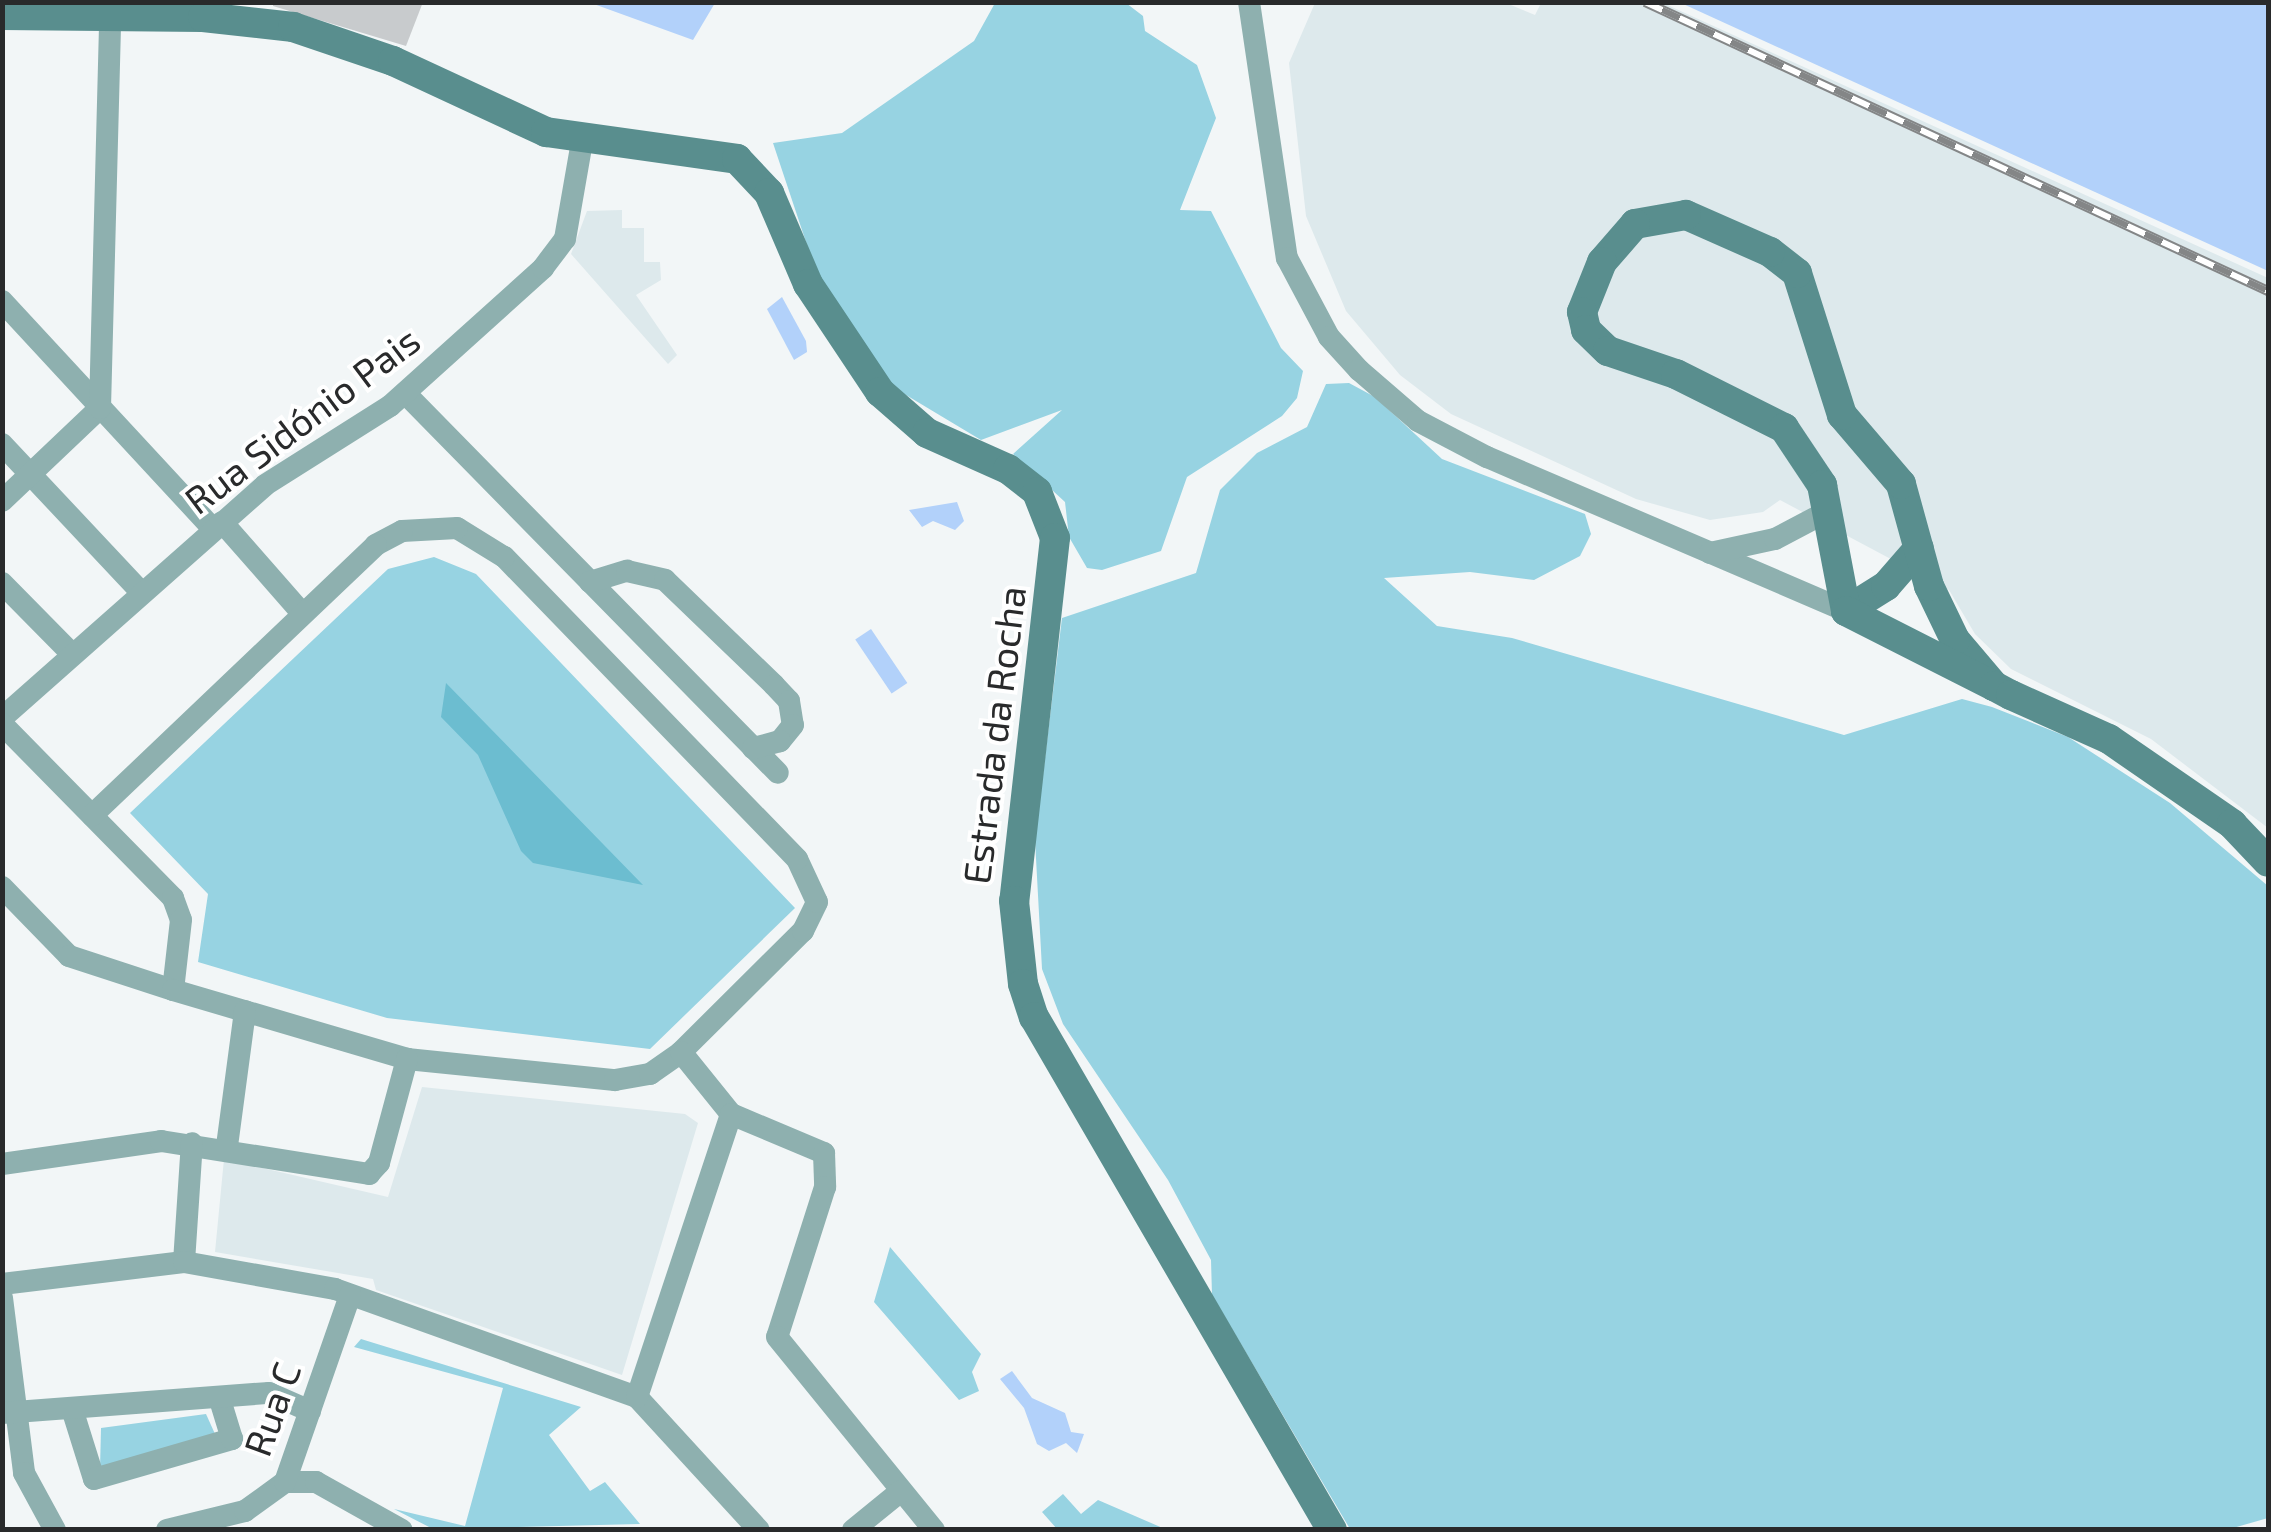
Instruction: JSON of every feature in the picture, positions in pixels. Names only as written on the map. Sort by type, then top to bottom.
[{"type":"street","points":[[1249,2],[1287,258],[1329,336],[1418,421],[1846,611],[2109,739],[2232,824],[2268,862]]},
{"type":"street","points":[[2,7],[47,16]]},
{"type":"street","points":[[2,15],[110,16],[293,27],[582,142]]},
{"type":"street","points":[[2,500],[100,408],[110,16]]},
{"type":"street","name":"Rua Sidónio Pais","points":[[2,721],[218,526],[405,393],[556,253],[573,212],[582,142]]},
{"type":"street","name":"Estrada da Rocha","points":[[582,142],[722,157],[753,169],[808,284],[880,392],[927,433],[1026,480],[1046,506],[1053,575],[1014,902],[1023,984],[1034,1017],[1332,1530]]},
{"type":"street","points":[[1846,611],[1828,510],[1806,454],[1784,428],[1593,341],[1582,312],[1586,297],[1616,241],[1636,224],[1686,216],[1770,252],[1796,274],[1842,416],[1901,484],[1919,548],[1955,640],[1994,686]]},
{"type":"street","points":[[2,301],[100,408],[302,613]]},
{"type":"street","points":[[405,393],[778,774]]},
{"type":"street","points":[[2,444],[141,592]]},
{"type":"street","points":[[1709,553],[1775,539],[1828,510]]},
{"type":"street","points":[[4,890],[69,956],[173,990],[407,1059],[632,1080],[681,1052],[816,913],[816,893],[797,859],[484,540],[457,528],[402,531],[376,544],[92,815]]},
{"type":"street","points":[[1846,611],[1886,586],[1919,548]]},
{"type":"street","points":[[590,582],[626,570],[665,580],[774,685],[789,701],[793,725],[780,741],[753,748]]},
{"type":"street","points":[[2,584],[72,654]]},
{"type":"street","points":[[2,721],[178,910],[173,990]]},
{"type":"street","points":[[227,1146],[245,1011]]},
{"type":"street","points":[[681,1052],[731,1114],[824,1153],[825,1187],[777,1337],[934,1530]]},
{"type":"street","points":[[2,1164],[130,1142],[192,1143],[227,1146],[369,1174],[407,1059]]},
{"type":"street","points":[[638,1397],[731,1114]]},
{"type":"street","points":[[184,1262],[192,1143]]},
{"type":"street","points":[[2,1284],[184,1262],[350,1294],[638,1397],[759,1530]]},
{"type":"street","name":"Rua C","points":[[166,1530],[245,1511],[285,1482],[350,1294]]},
{"type":"street","points":[[2,1298],[13,1478],[55,1530]]},
{"type":"street","points":[[9,1413],[221,1402],[269,1393],[310,1411]]},
{"type":"street","points":[[72,1412],[94,1479],[232,1438],[221,1402]]},
{"type":"street","points":[[285,1482],[316,1482],[402,1530]]},
{"type":"street","points":[[853,1530],[901,1490]]},
{"type":"shaded area","points":[[591,3],[715,3],[693,40]]},
{"type":"shaded area","points":[[995,3],[1126,3],[1143,16],[1145,31],[1197,65],[1216,118],[1180,210],[1211,211],[1281,348],[1303,371],[1297,398],[1282,416],[1187,477],[1161,551],[1102,570],[1087,568],[1069,537],[1065,502],[1013,454],[1062,410],[981,440],[886,383],[817,275],[773,143],[842,133],[974,41]]},
{"type":"shaded area","points":[[1315,3],[1506,3],[1535,15],[1541,3],[1663,3],[2268,278],[2268,828],[2151,739],[2011,669],[1975,634],[1949,590],[1780,500],[1763,512],[1710,520],[1636,499],[1451,414],[1400,375],[1346,311],[1306,216],[1289,63]]},
{"type":"shaded area","points":[[1681,3],[2268,3],[2268,271]]},
{"type":"shaded area","points":[[622,210],[622,228],[644,228],[644,262],[660,262],[661,280],[636,295],[677,355],[668,364],[571,254],[587,211]]},
{"type":"shaded area","points":[[782,297],[806,341],[807,352],[794,360],[767,309]]},
{"type":"shaded area","points":[[1349,383],[1375,397],[1442,459],[1585,514],[1591,534],[1580,556],[1534,580],[1470,572],[1384,578],[1437,626],[1512,638],[1844,735],[1962,699],[1992,707],[2068,737],[2170,803],[2268,886],[2268,1518],[2226,1530],[1350,1529],[1212,1295],[1211,1260],[1168,1180],[1063,1024],[1042,969],[1035,840],[1062,618],[1196,573],[1220,490],[1257,453],[1307,427],[1326,384]]},
{"type":"shaded area","points":[[957,502],[964,521],[955,530],[933,521],[922,527],[909,510]]},
{"type":"shaded area","points":[[434,557],[476,574],[795,908],[650,1049],[387,1018],[198,962],[208,894],[130,813],[388,569]]},
{"type":"shaded area","points":[[871,629],[907,683],[892,694],[855,640]]},
{"type":"shaded area","points":[[446,683],[643,885],[533,863],[521,851],[478,755],[441,717]]},
{"type":"shaded area","points":[[422,1087],[685,1114],[698,1123],[622,1375],[376,1290],[373,1279],[215,1252],[224,1159],[388,1197]]},
{"type":"shaded area","points":[[890,1247],[981,1354],[972,1372],[979,1391],[959,1400],[874,1302]]},
{"type":"shaded area","points":[[361,1339],[581,1407],[549,1435],[590,1491],[605,1482],[640,1524],[433,1529],[394,1509],[465,1526],[503,1388],[354,1347]]},
{"type":"shaded area","points":[[1012,1371],[1032,1398],[1065,1413],[1071,1432],[1084,1434],[1077,1453],[1066,1443],[1049,1451],[1037,1444],[1024,1408],[1000,1379]]},
{"type":"shaded area","points":[[206,1414],[215,1434],[100,1469],[101,1428]]},
{"type":"shaded area","points":[[1063,1494],[1081,1514],[1098,1500],[1165,1529],[1057,1529],[1042,1512]]},
{"type":"building","points":[[273,2],[423,2],[406,46],[273,6]]},
{"type":"railway","points":[[1645,2],[2268,291]]}]
